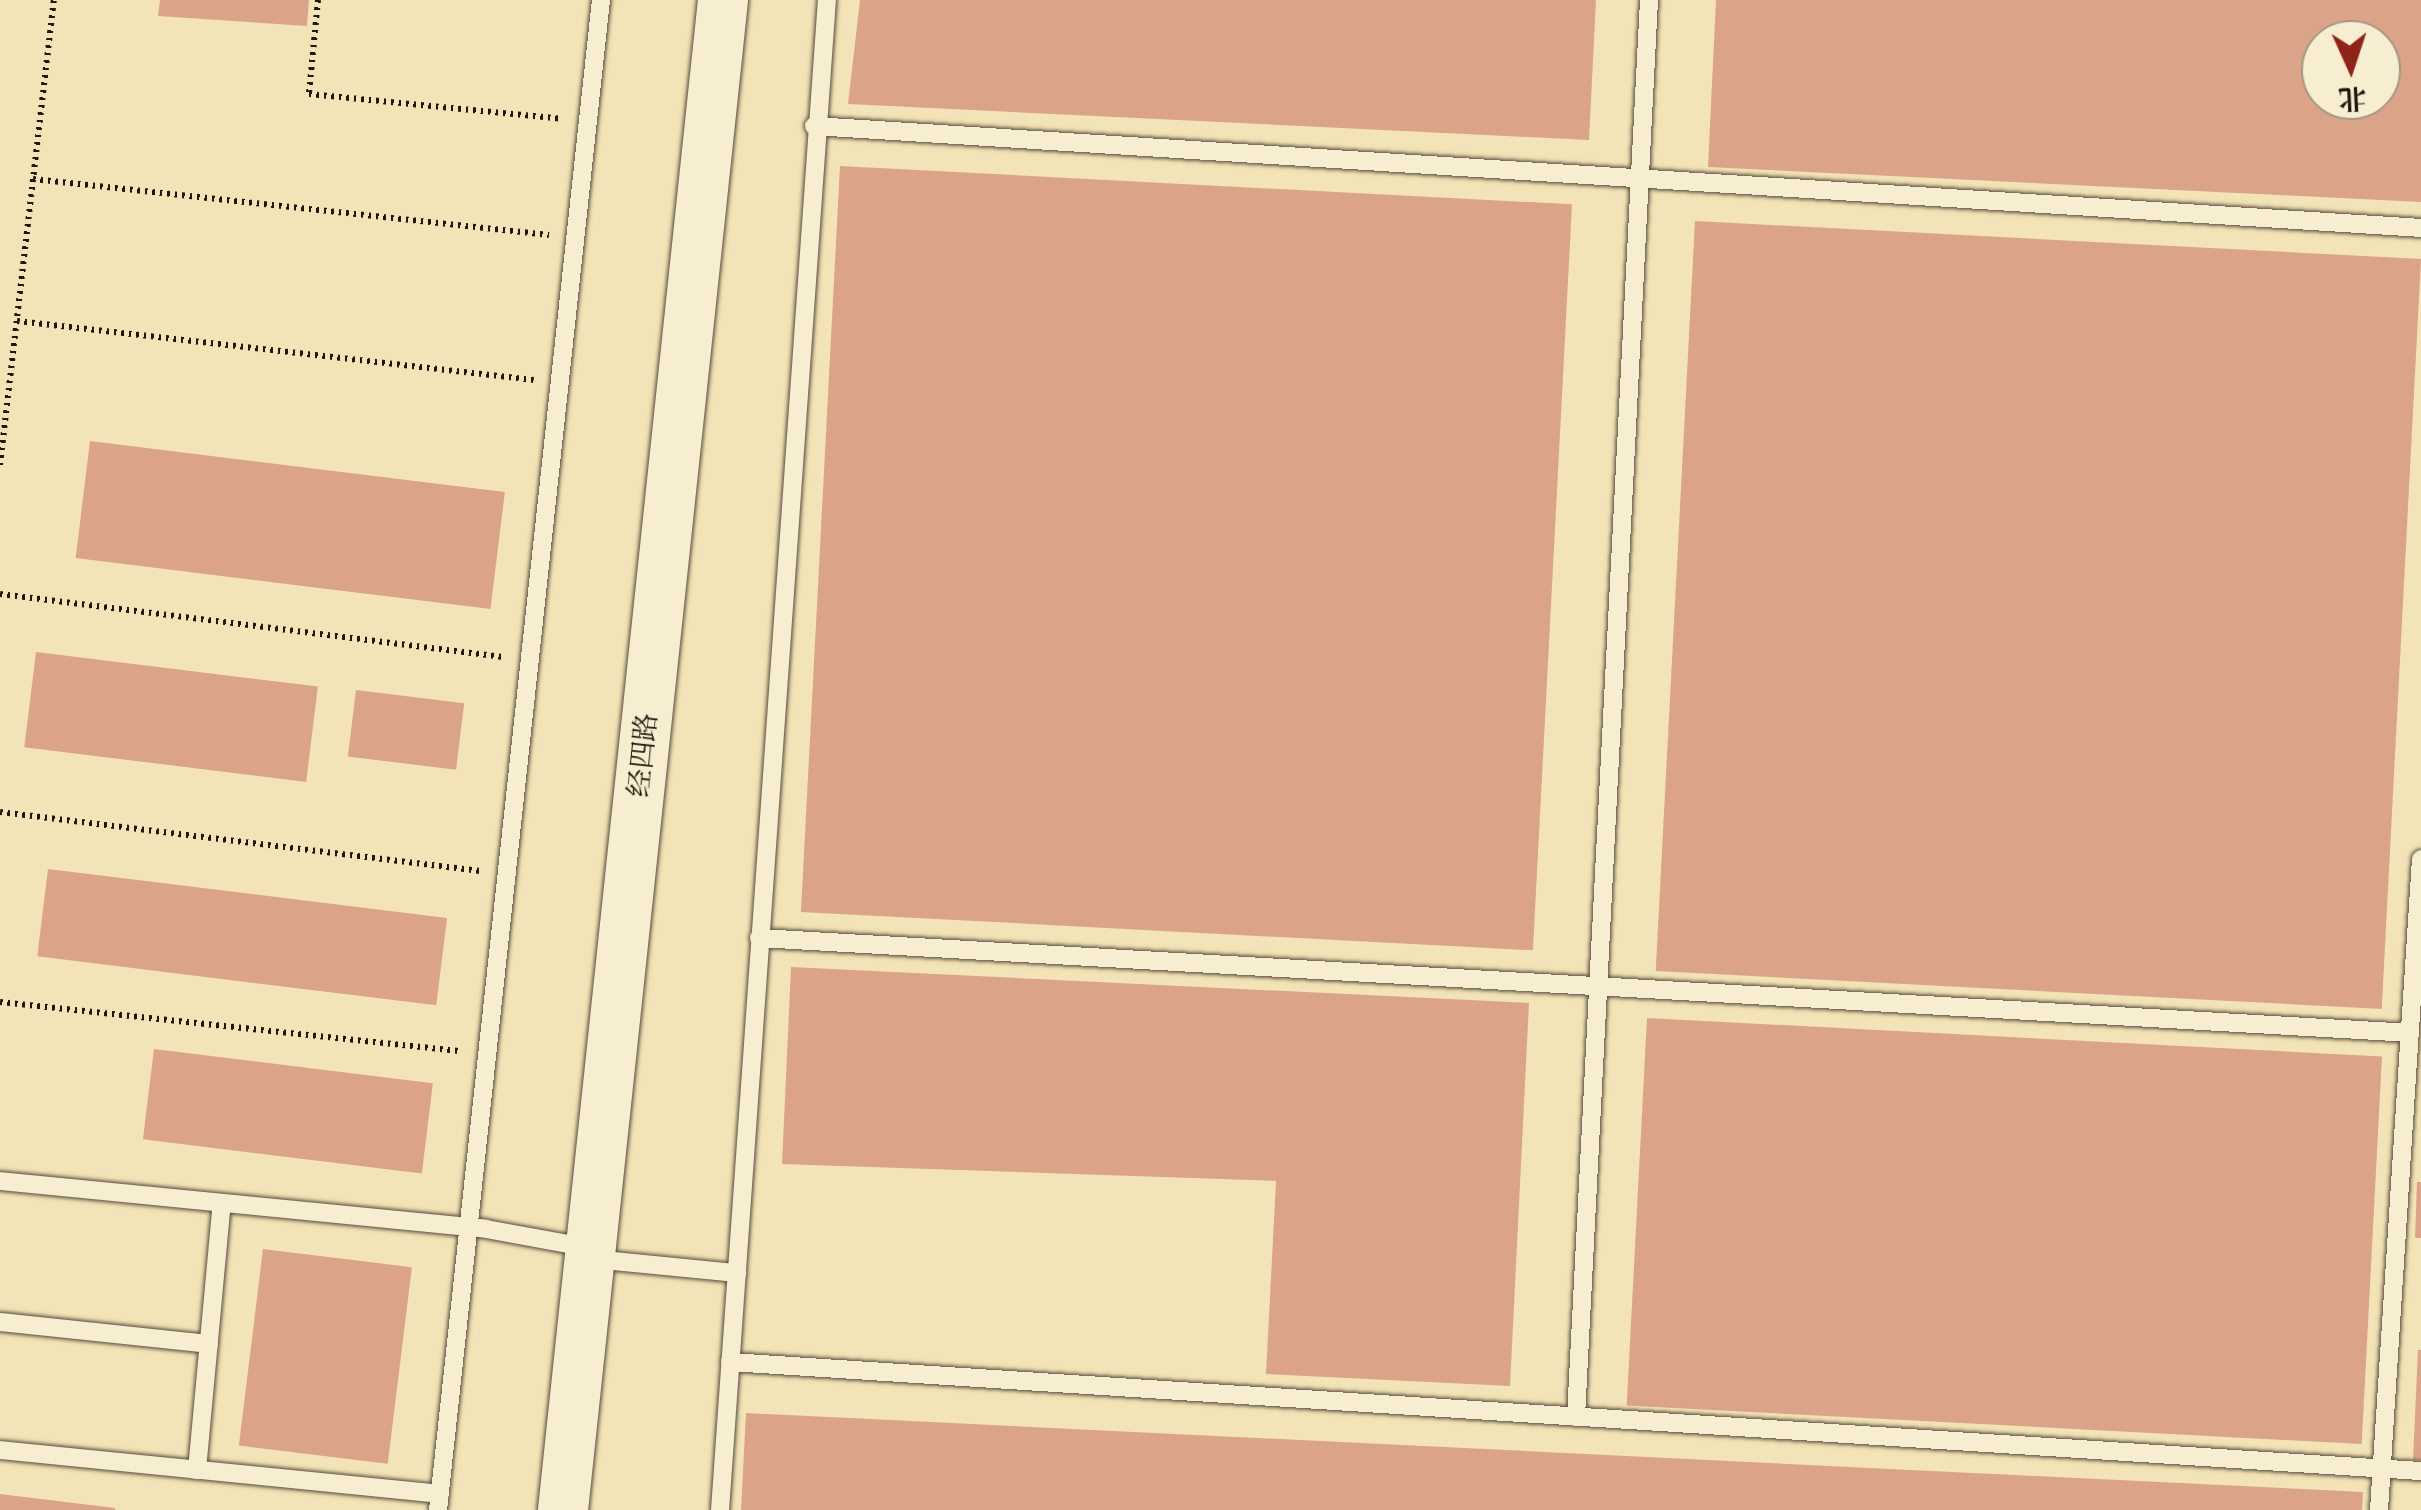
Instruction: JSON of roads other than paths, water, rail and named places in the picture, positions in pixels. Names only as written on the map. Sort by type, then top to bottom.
[{"type":"street","name":"经四路","points":[[563,1510],[723,0]]},
{"type":"lane","points":[[0,1450],[197,1470],[439,1502],[601,0]]},
{"type":"lane","points":[[720,1510],[814,126],[828,0]]},
{"type":"lane","points":[[1576,1418],[1649,0]]},
{"type":"lane","points":[[814,126],[2421,228]]},
{"type":"lane","points":[[2379,1510],[2421,859]]},
{"type":"lane","points":[[759,938],[2410,1033]]},
{"type":"lane","points":[[0,1181],[468,1227],[590,1253],[736,1273]]},
{"type":"lane","points":[[197,1470],[222,1203]]},
{"type":"lane","points":[[0,1322],[209,1344]]},
{"type":"lane","points":[[730,1362],[2421,1471]]}]
